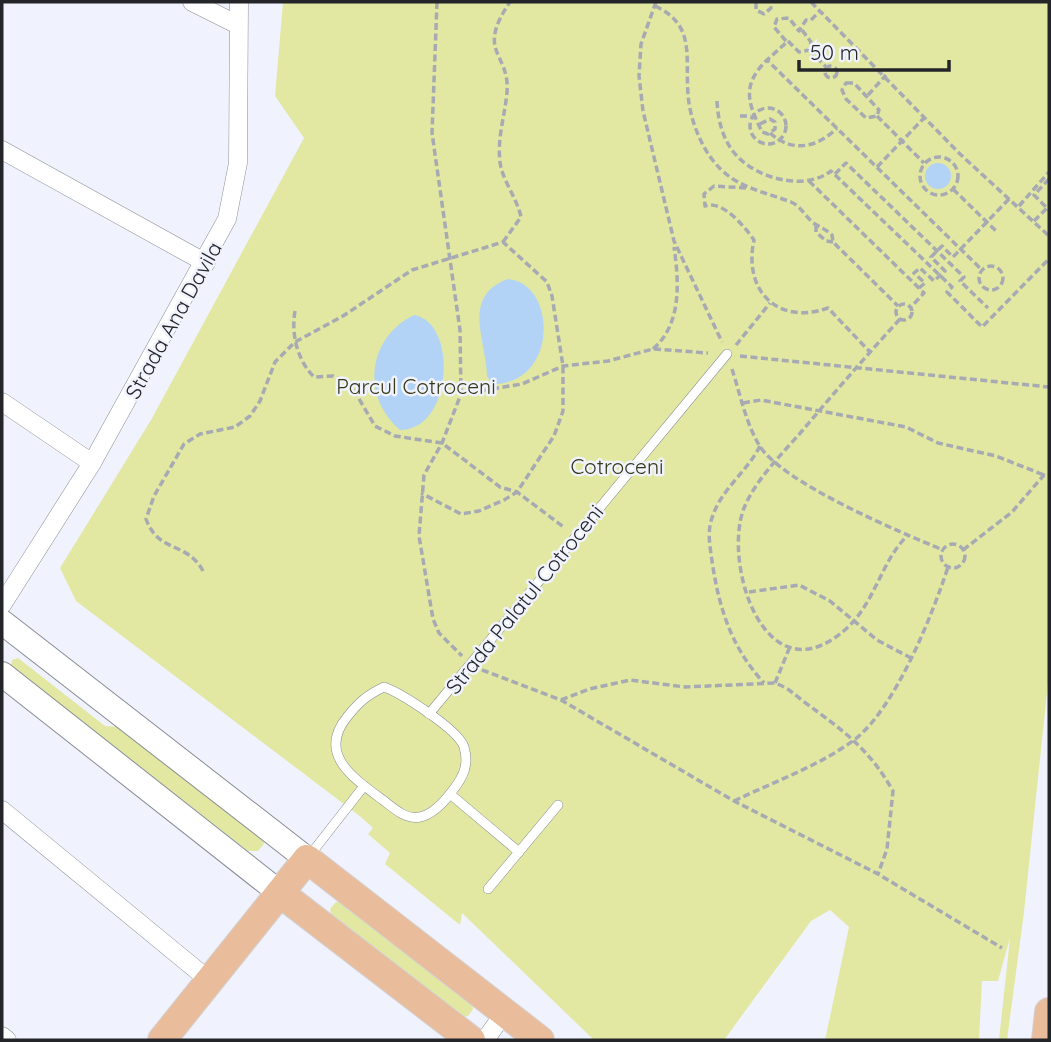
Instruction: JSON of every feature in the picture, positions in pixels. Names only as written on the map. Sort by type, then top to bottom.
[{"type":"main road","points":[[2,622],[540,1040]]},
{"type":"main road","points":[[2,674],[471,1040]]},
{"type":"main road","points":[[162,1040],[307,859]]},
{"type":"main road","points":[[1046,1040],[1049,1012]]},
{"type":"street","points":[[191,2],[239,25]]},
{"type":"street","name":"Strada Ana Davila","points":[[2,605],[92,463],[228,219],[236,185],[239,2]]},
{"type":"street","points":[[2,150],[206,262]]},
{"type":"street","points":[[2,402],[92,463]]},
{"type":"street","points":[[2,810],[210,981]]},
{"type":"street","points":[[485,1040],[506,1012]]},
{"type":"street","points":[[2,1036],[7,1040]]},
{"type":"lane","name":"Strada Palatul Cotroceni","points":[[429,714],[727,354]]},
{"type":"lane","name":"Strada Palatul Cotroceni","points":[[384,687],[403,694],[429,714],[462,742],[467,760],[463,778],[436,810],[419,817],[403,815],[344,768],[336,751],[336,731],[363,696],[384,687]]},
{"type":"lane","points":[[307,859],[364,786]]},
{"type":"lane","points":[[450,794],[519,852]]},
{"type":"lane","points":[[488,889],[558,805]]},
{"type":"path","points":[[437,2],[432,133],[460,330],[461,394],[442,443],[424,475],[421,493],[419,536],[433,619],[439,633],[470,664],[561,700],[734,801],[878,874],[1002,948]]},
{"type":"path","points":[[204,571],[192,555],[183,549],[170,548],[151,531],[146,519],[154,496],[184,444],[200,434],[235,426],[250,416],[260,401],[275,362],[295,342],[343,316],[412,271],[503,242],[521,217],[500,165],[498,138],[507,90],[494,48],[500,17],[510,2]]},
{"type":"path","points":[[756,2],[758,12],[769,12],[776,19]]},
{"type":"path","points":[[769,12],[771,2]]},
{"type":"path","points":[[811,2],[886,75],[923,118],[1049,236]]},
{"type":"path","points":[[653,349],[667,337],[678,279],[674,241],[643,111],[639,76],[641,44],[655,4],[676,18],[684,33],[688,97],[704,147],[724,172],[746,188]]},
{"type":"path","points":[[802,30],[806,20],[811,20],[820,11]]},
{"type":"path","points":[[776,19],[786,17],[794,29],[802,30],[811,42],[809,50]]},
{"type":"path","points":[[776,19],[774,27],[786,41],[790,41],[802,53],[809,50]]},
{"type":"path","points":[[740,116],[753,117],[766,109],[777,111],[786,127],[779,141],[771,144],[754,138],[750,125],[753,117],[750,87],[754,75],[786,41]]},
{"type":"path","points":[[809,50],[827,68],[835,68],[835,76]]},
{"type":"path","points":[[767,60],[982,270]]},
{"type":"path","points":[[827,68],[826,76],[835,76],[844,85]]},
{"type":"path","points":[[867,95],[886,75]]},
{"type":"path","points":[[844,85],[854,83],[867,95],[878,106],[877,116]]},
{"type":"path","points":[[844,85],[843,95],[863,116],[870,119],[877,116]]},
{"type":"path","points":[[718,101],[722,132],[737,156],[770,176],[808,180],[831,171],[952,287],[947,292],[982,327],[1049,259]]},
{"type":"path","points":[[772,119],[777,111]]},
{"type":"path","points":[[877,116],[925,163]]},
{"type":"path","points":[[753,117],[769,134],[790,146],[808,146],[825,139],[837,128]]},
{"type":"path","points":[[877,167],[923,118]]},
{"type":"path","points":[[760,125],[765,119],[772,119]]},
{"type":"path","points":[[771,144],[769,134],[775,126],[772,119]]},
{"type":"path","points":[[750,125],[760,125]]},
{"type":"path","points":[[952,162],[960,154]]},
{"type":"path","points":[[938,156],[952,162],[958,175],[953,189],[939,195],[923,188],[919,177],[925,163],[938,156]]},
{"type":"path","points":[[835,174],[846,163],[964,277],[960,281],[988,308]]},
{"type":"path","points":[[1019,206],[1049,172]]},
{"type":"path","points":[[808,180],[924,293],[911,307],[909,318],[900,319],[775,461],[745,507],[740,525],[740,561],[748,592],[765,631],[789,649],[809,650],[847,628],[869,602],[892,553],[908,535]]},
{"type":"path","points":[[1032,193],[1048,181]]},
{"type":"path","points":[[870,352],[828,308],[802,314],[770,303],[755,281],[751,255],[754,240],[722,207],[713,203],[705,205],[704,194],[714,186],[746,188],[793,203],[816,225],[823,226],[832,235],[833,242],[898,306]]},
{"type":"path","points":[[953,189],[997,232]]},
{"type":"path","points":[[1032,193],[1048,209],[1034,221]]},
{"type":"path","points":[[919,288],[925,283],[914,273],[920,268],[934,281],[945,271],[931,257],[942,246],[953,257],[1010,198]]},
{"type":"path","points":[[674,241],[727,354],[760,446],[775,461],[822,494],[943,550]]},
{"type":"path","points":[[421,493],[461,514],[479,511],[517,492],[554,436],[563,411],[563,366],[552,296],[547,282],[503,242]]},
{"type":"path","points":[[992,266],[998,268],[1003,280],[1000,285],[995,289],[983,288],[979,278],[982,270],[992,266]]},
{"type":"path","points":[[727,354],[770,303]]},
{"type":"path","points":[[898,306],[905,304],[911,307]]},
{"type":"path","points":[[898,306],[896,314],[900,319]]},
{"type":"path","points":[[295,311],[295,342],[308,370],[314,377],[333,376],[344,381],[355,391],[375,426],[395,436],[442,443],[500,487],[517,492],[575,535]]},
{"type":"path","points":[[461,394],[522,384],[563,366],[608,361],[653,349],[1049,387]]},
{"type":"path","points":[[743,403],[761,400],[906,427],[938,443],[996,456],[1047,475],[1012,512],[963,550]]},
{"type":"path","points":[[760,446],[721,498],[711,520],[710,542],[718,596],[729,632],[746,663],[764,683]]},
{"type":"path","points":[[948,567],[941,558],[943,550],[951,544],[963,550]]},
{"type":"path","points":[[948,567],[960,566],[964,561],[963,550]]},
{"type":"path","points":[[734,801],[854,740],[874,722],[911,658],[948,567]]},
{"type":"path","points":[[748,592],[799,586],[830,601],[877,640],[911,658]]},
{"type":"path","points":[[775,683],[789,649]]},
{"type":"path","points":[[561,700],[589,688],[630,680],[685,687],[775,683],[827,716],[854,740],[869,755],[893,791],[887,849],[878,874]]},
{"type":"green space","name":"Cotroceni","points":[[283,2],[1049,2],[1049,673],[1024,912],[1007,1040],[999,1040],[1010,938],[998,981],[982,981],[979,1040],[825,1040],[849,927],[830,910],[811,921],[724,1040],[594,1040],[462,913],[460,925],[385,864],[390,853],[368,834],[373,828],[361,817],[76,601],[60,568],[151,420],[304,138],[275,96]]},
{"type":"green space","points":[[18,658],[105,726],[124,727],[262,834],[264,844],[258,851],[248,851],[11,666],[12,660]]},
{"type":"green space","points":[[344,901],[472,1000],[473,1009],[468,1016],[460,1018],[332,918],[330,909],[336,902]]},
{"type":"water","points":[[938,163],[947,167],[951,176],[947,185],[938,189],[929,185],[925,176],[929,167]]},
{"type":"water","points":[[508,279],[524,285],[536,298],[542,315],[544,334],[539,353],[529,369],[514,380],[492,384],[487,376],[480,308],[485,296]]},
{"type":"water","points":[[414,315],[428,322],[438,336],[443,354],[443,375],[439,395],[431,413],[418,425],[400,430],[387,417],[379,401],[375,369],[386,338],[398,325]]},
{"type":"park label","name":"Parcul Cotroceni","points":[[416,386]]}]
